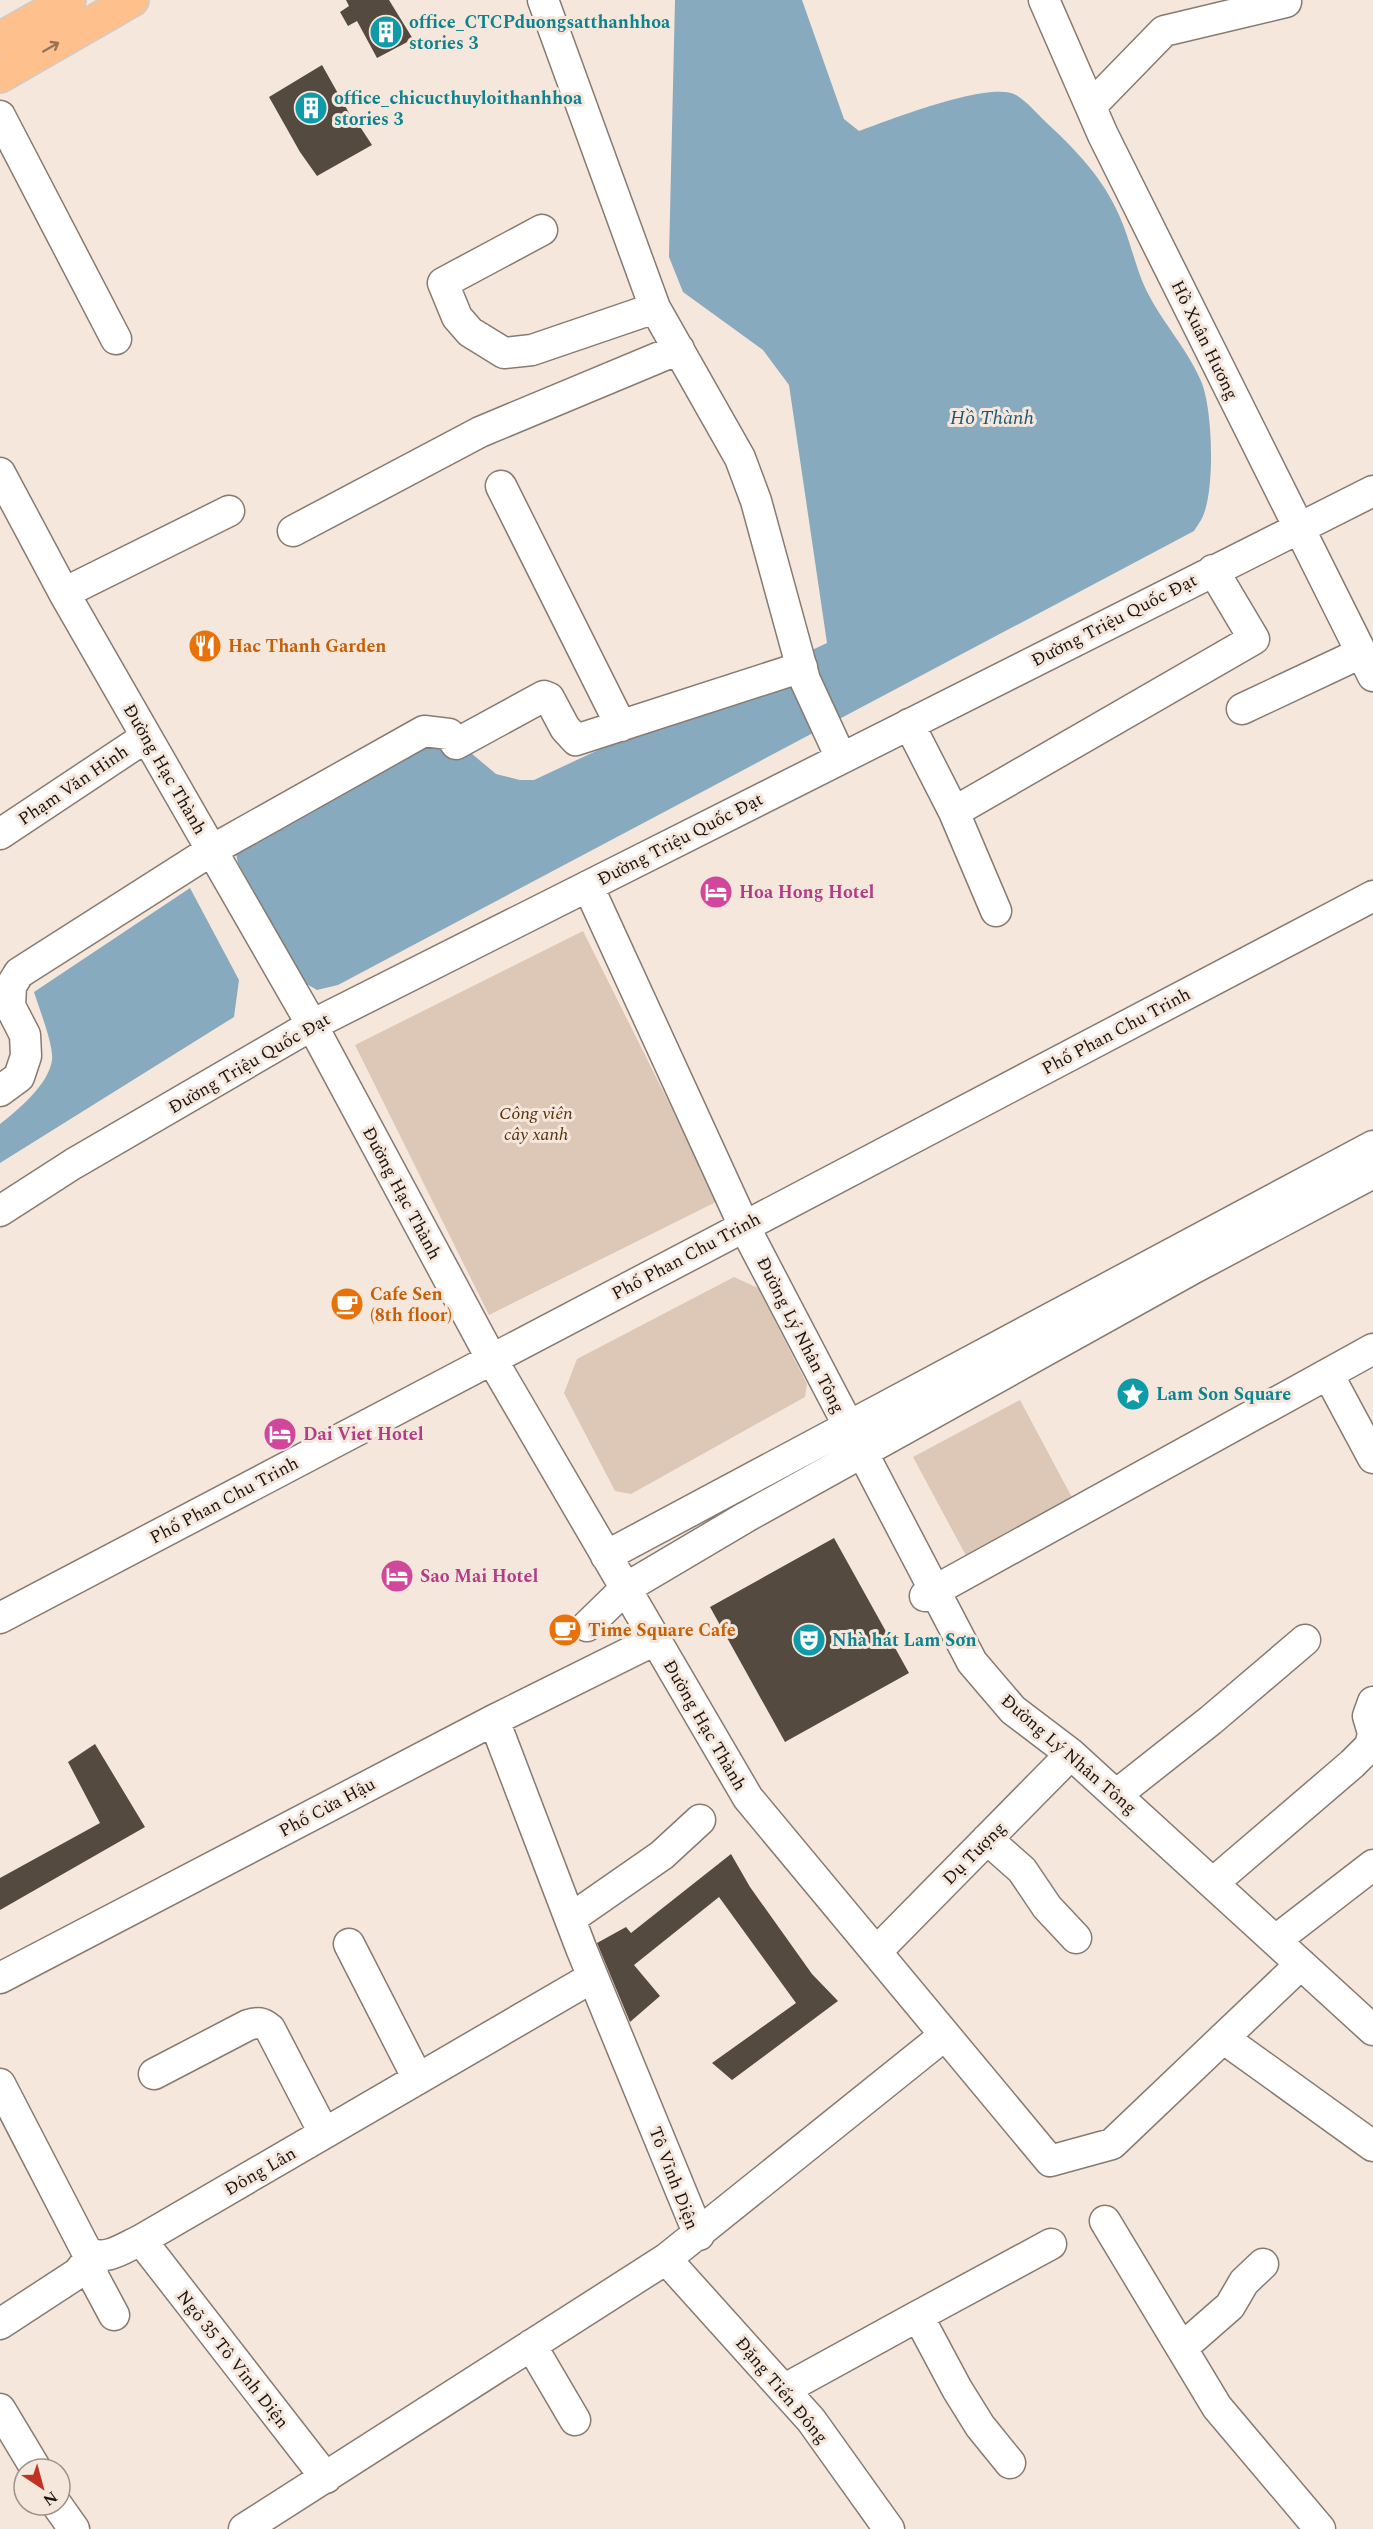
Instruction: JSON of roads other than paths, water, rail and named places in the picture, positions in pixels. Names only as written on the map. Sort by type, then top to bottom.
[{"type":"main road","points":[[0,39],[69,0]]},
{"type":"main road","points":[[0,76],[132,0]]},
{"type":"street","points":[[543,0],[655,308],[740,458],[756,501],[803,674],[836,748]]},
{"type":"street","name":"Hồ Xuân Hương","points":[[1044,0],[1091,106],[1367,664]]},
{"type":"street","points":[[1091,106],[1164,31],[1286,2]]},
{"type":"street","points":[[0,116],[116,339]]},
{"type":"street","points":[[542,230],[443,283],[457,317],[470,332],[488,345],[504,353],[532,350],[655,308]]},
{"type":"street","points":[[293,531],[480,432],[679,349]]},
{"type":"street","name":"Đường Hạc Thành","points":[[0,472],[64,593],[312,1025],[491,1358],[748,1798],[1050,2161],[1112,2144],[1223,2038]]},
{"type":"street","points":[[501,486],[621,726]]},
{"type":"street","name":"Đường Triệu Quốc Đạt","points":[[0,1211],[73,1164],[312,1025],[588,886],[836,748],[909,724],[1373,491]]},
{"type":"street","points":[[64,593],[229,511]]},
{"type":"street","points":[[954,812],[1254,639],[1213,570]]},
{"type":"street","points":[[1242,709],[1367,664]]},
{"type":"street","points":[[0,1091],[19,1077],[26,1056],[25,1035],[10,1006],[10,986],[19,974],[212,850],[424,731],[449,734],[456,744],[544,696],[552,702],[565,728],[576,740],[803,674]]},
{"type":"street","points":[[909,724],[954,812],[996,911]]},
{"type":"street","name":"Phạm Văn Hinh","points":[[0,834],[146,737]]},
{"type":"street","name":"Đường Lý Nhân Tông","points":[[588,886],[744,1226],[865,1453],[932,1595],[972,1662],[1012,1710],[1071,1754],[1373,2030]]},
{"type":"street","name":"Phố Phan Chu Trinh","points":[[0,1618],[1373,896]]},
{"type":"street","points":[[606,1556],[1373,1146]]},
{"type":"street","points":[[587,1626],[626,1588],[746,1518],[1194,1268],[1373,1173]]},
{"type":"street","points":[[932,1595],[1373,1349]]},
{"type":"street","points":[[932,1595],[1373,1370]]},
{"type":"street","points":[[1336,1389],[1373,1458]]},
{"type":"street","name":"Phố Cửa Hậu","points":[[0,1978],[494,1720],[656,1640]]},
{"type":"street","points":[[1116,1795],[1211,1720],[1305,1640]]},
{"type":"street","points":[[1213,1883],[1372,1738],[1368,1716],[1373,1702]]},
{"type":"street","name":"Tô Vĩnh Diện","points":[[244,2529],[666,2259],[699,2235],[593,1977],[494,1720]]},
{"type":"street","name":"Dụ Tượng","points":[[876,1952],[1071,1754]]},
{"type":"street","points":[[570,1919],[662,1855],[700,1820]]},
{"type":"street","points":[[987,1839],[1022,1870],[1047,1907],[1076,1938]]},
{"type":"street","points":[[1276,1940],[1373,1865]]},
{"type":"street","points":[[349,1944],[418,2079]]},
{"type":"street","points":[[1301,1964],[1223,2038],[1373,2146]]},
{"type":"street","name":"Đông Lân","points":[[93,2256],[106,2256],[141,2240],[593,1977]]},
{"type":"street","points":[[154,2074],[248,2025],[263,2023],[270,2029],[324,2133]]},
{"type":"street","points":[[699,2235],[945,2035]]},
{"type":"street","points":[[0,2084],[87,2252],[93,2256]]},
{"type":"street","points":[[1106,2221],[1217,2407],[1320,2529]]},
{"type":"street","name":"Ngõ 35 Tô Vĩnh Diện","points":[[141,2240],[326,2478]]},
{"type":"street","points":[[785,2389],[1051,2244]]},
{"type":"street","points":[[93,2256],[92,2274],[114,2315]]},
{"type":"street","points":[[0,2324],[78,2273],[93,2256]]},
{"type":"street","name":"Đặng Tiến Đông","points":[[666,2259],[811,2420],[888,2529]]},
{"type":"street","points":[[1182,2348],[1230,2306],[1244,2282],[1263,2264]]},
{"type":"street","points":[[918,2316],[957,2389],[980,2426],[1010,2463]]},
{"type":"street","points":[[531,2345],[575,2420]]},
{"type":"street","points":[[0,2409],[29,2457]]},
{"type":"water","name":"Hồ Thành","points":[[675,0],[802,0],[844,119],[859,131],[939,103],[985,93],[1003,92],[1016,95],[1025,101],[1080,156],[1106,190],[1123,223],[1149,296],[1188,356],[1201,381],[1208,410],[1211,448],[1209,487],[1203,516],[1194,531],[338,985],[317,990],[305,983],[238,863],[235,849],[446,732],[496,774],[520,780],[534,780],[827,643],[789,385],[763,350],[683,292],[669,257]]},
{"type":"water","points":[[190,888],[239,980],[234,1017],[0,1163],[0,1124],[24,1104],[39,1087],[50,1069],[52,1060],[49,1037],[34,992]]},
{"type":"place","name":"office_CTCPduongsatthanhhoa stories 3","points":[[386,32]]},
{"type":"place","name":"office_chicucthuyloithanhhoa stories 3","points":[[311,108]]},
{"type":"place","name":"Hac Thanh Garden","points":[[205,646]]},
{"type":"place","name":"Hoa Hong Hotel","points":[[716,892]]},
{"type":"place","name":"Cafe Sen (8th floor)","points":[[347,1304]]},
{"type":"place","name":"Lam Son Square","points":[[1133,1394]]},
{"type":"place","name":"Dai Viet Hotel","points":[[280,1434]]},
{"type":"place","name":"Sao Mai Hotel","points":[[397,1576]]},
{"type":"place","name":"Time Square Cafe","points":[[565,1630]]},
{"type":"place","name":"Nhà hát Lam Sơn","points":[[809,1640]]},
{"type":"park label","name":"Công viên cây xanh","points":[[536,1123]]}]
